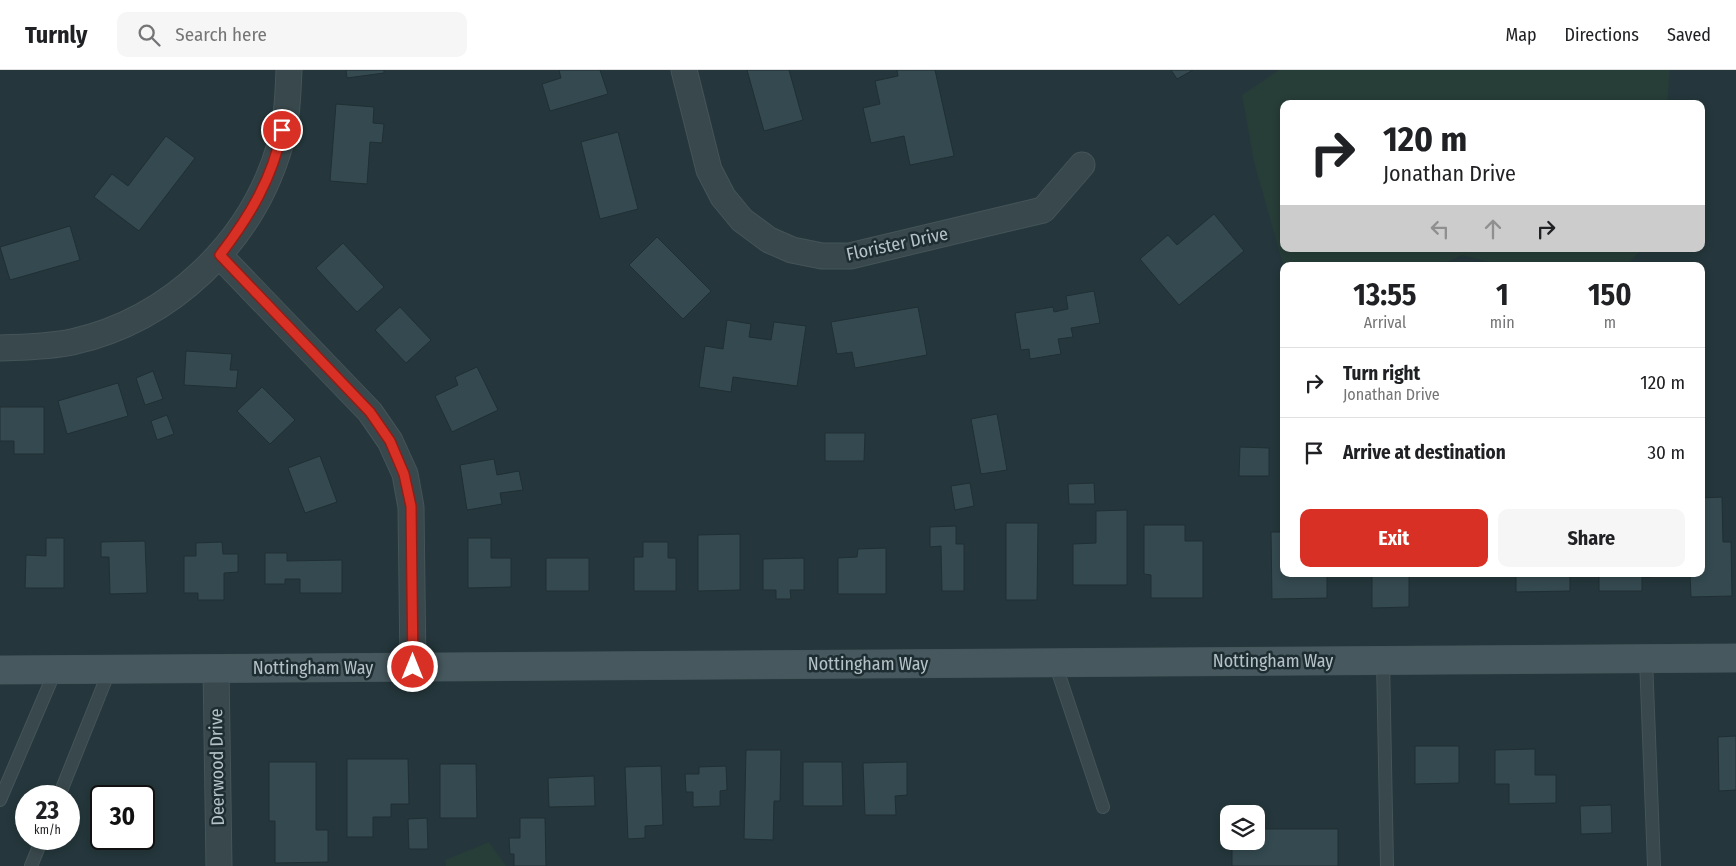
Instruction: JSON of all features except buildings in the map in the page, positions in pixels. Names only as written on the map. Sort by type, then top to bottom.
[{"type":"street","points":[[0,348],[34,347],[72,342],[119,327],[154,310],[189,284],[220,255],[243,224],[264,186],[280,145],[288,102],[289,70]]},
{"type":"street","name":"Florister Drive","points":[[684,70],[709,170],[723,197],[742,220],[769,240],[792,250],[822,256],[850,256],[1043,210],[1082,165]]},
{"type":"street","points":[[220,255],[370,412],[390,441],[404,474],[411,506],[413,667]]},
{"type":"street","name":"Nottingham Way","points":[[0,670],[1736,658]]},
{"type":"street","name":"Deerwood Drive","points":[[216,668],[219,866]]},
{"type":"lane","points":[[1646,659],[1654,866]]},
{"type":"lane","points":[[1383,660],[1387,866]]},
{"type":"lane","points":[[1055,663],[1103,806]]},
{"type":"lane","points":[[0,800],[56,669]]},
{"type":"lane","points":[[63,785],[110,669]]},
{"type":"lane","points":[[31,866],[38,850]]},
{"type":"green space","points":[[1279,70],[1670,70],[1667,100],[1280,100],[1280,252],[1639,252],[1630,262],[1489,262],[1462,255],[1447,262],[1282,262],[1254,162],[1242,95]]},
{"type":"green space","points":[[489,842],[506,866],[446,866],[445,860]]},
{"type":"route","points":[[282,130],[280,145],[264,186],[243,224],[220,255],[370,412],[390,441],[404,474],[411,506],[413,667]]}]
